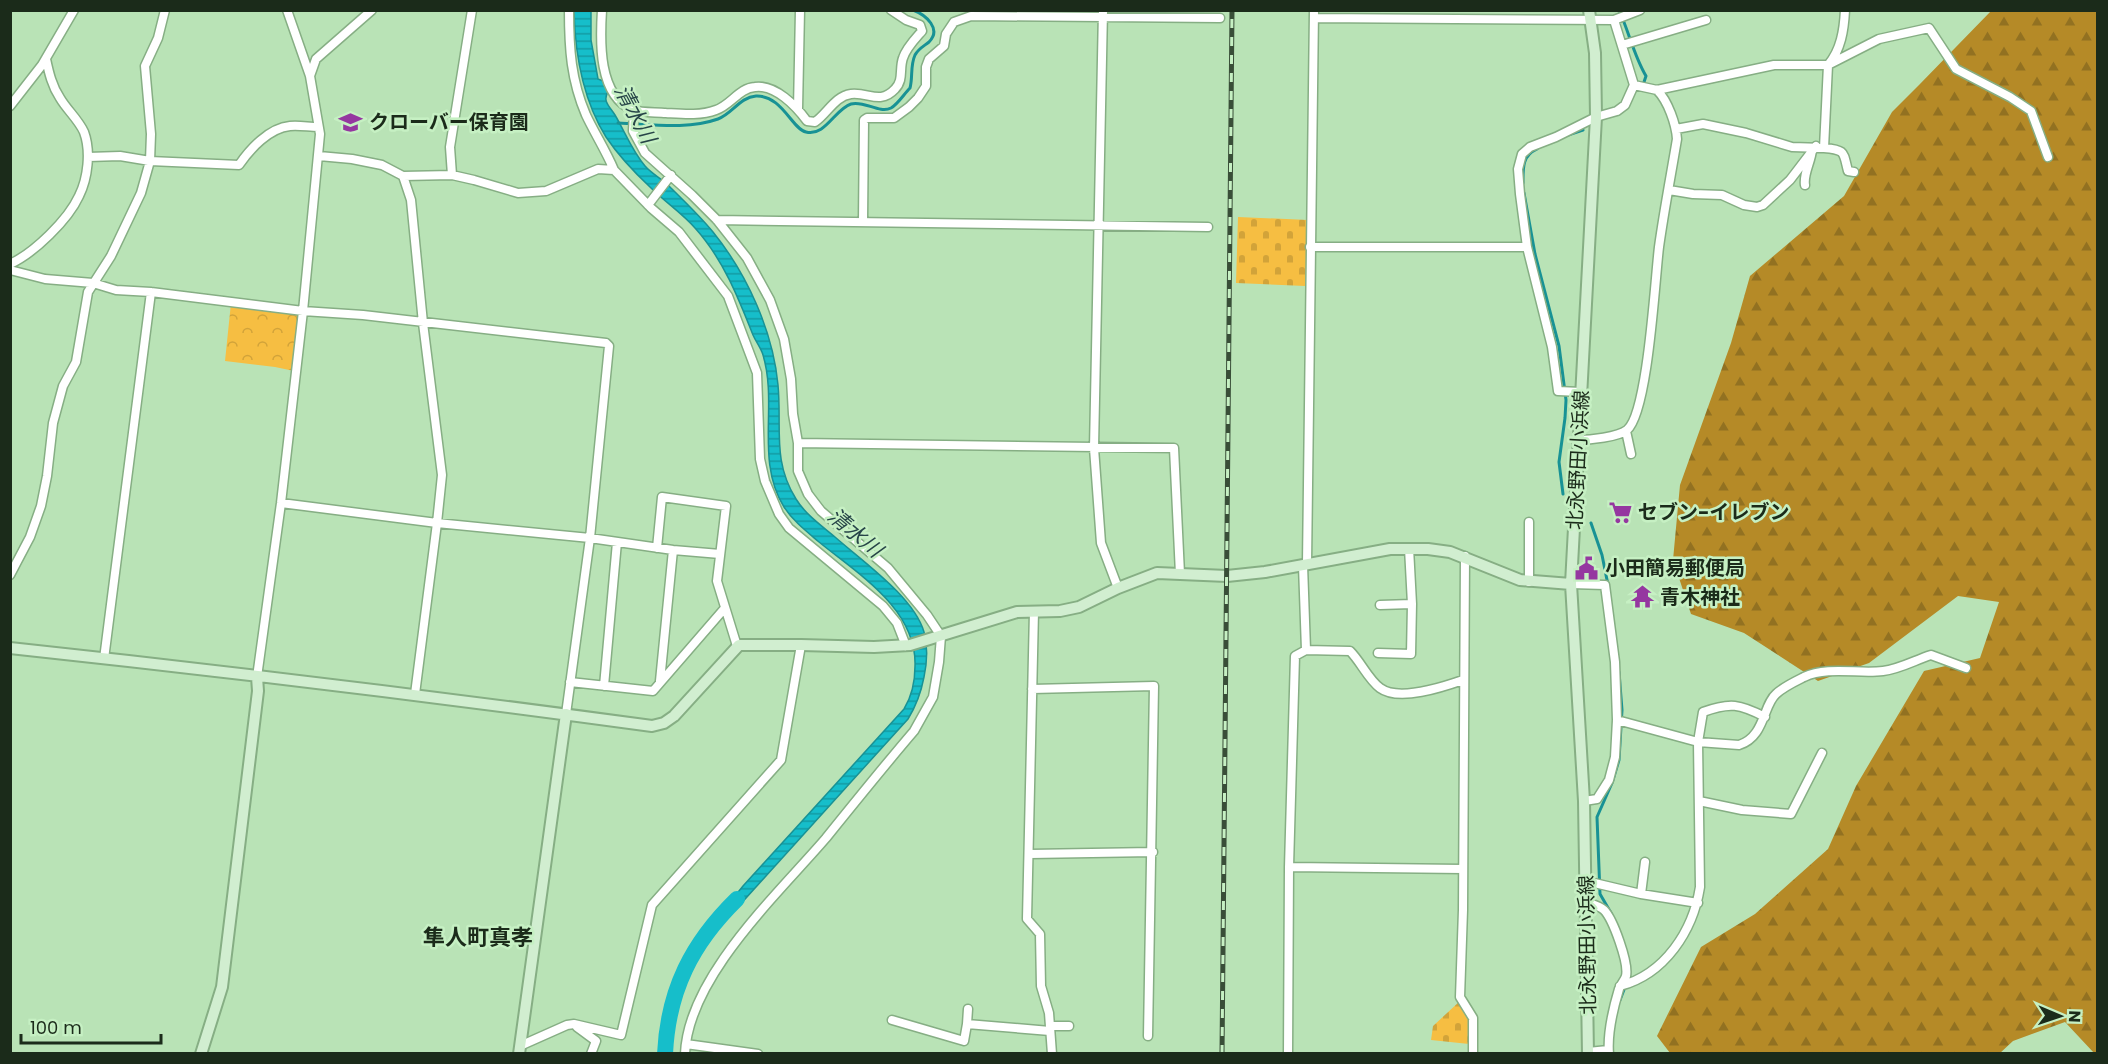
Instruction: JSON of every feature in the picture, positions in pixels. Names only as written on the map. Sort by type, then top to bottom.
[{"type":"street","points":[[10,106],[46,58],[74,10]]},
{"type":"street","points":[[10,575],[30,537],[41,506],[55,414],[63,386],[76,362],[88,292],[111,256],[141,193],[150,161],[151,134],[146,66],[158,38],[165,10]]},
{"type":"street","points":[[201,1053],[223,981],[258,691],[257,677],[281,503],[303,311],[320,134],[310,76],[287,10]]},
{"type":"street","points":[[310,76],[316,59],[372,10]]},
{"type":"street","points":[[452,175],[450,147],[472,10]]},
{"type":"street","points":[[569,10],[570,61],[575,83],[586,115],[614,170],[679,231],[728,296],[757,373],[760,459],[765,481],[779,514],[789,528],[883,606],[897,623],[908,645]]},
{"type":"street","points":[[602,10],[602,58],[611,89],[622,102],[634,110],[680,114],[708,112],[719,109],[745,89],[757,86],[770,89],[798,110],[807,121],[814,122],[837,100],[850,94],[881,98],[888,96],[898,87],[903,58],[922,31],[920,25],[906,20],[891,10]]},
{"type":"street","points":[[798,110],[800,10]]},
{"type":"street","points":[[1306,650],[1305,565],[1314,14],[1590,15],[1616,19],[1640,10]]},
{"type":"street","points":[[1805,185],[1805,176],[1817,148],[1828,65],[1833,59],[1843,33],[1845,10]]},
{"type":"street","points":[[863,221],[864,120],[867,117],[894,118],[918,98],[926,86],[926,67],[929,59],[944,46],[946,34],[954,22],[971,16],[1102,14],[1220,18]]},
{"type":"street","points":[[1102,14],[1094,448],[1101,543],[1118,588]]},
{"type":"street","name":"北永野田小浜線","points":[[1588,1053],[1586,902],[1590,882],[1572,584],[1578,440],[1576,392],[1596,117],[1590,15]]},
{"type":"street","points":[[1616,19],[1638,86]]},
{"type":"street","points":[[1624,45],[1706,20]]},
{"type":"street","points":[[1655,90],[1774,65],[1828,65],[1879,39],[1929,28],[1956,69],[2010,97],[2031,111],[2048,157]]},
{"type":"street","points":[[10,264],[29,254],[74,205],[80,195],[88,157],[88,147],[83,131],[53,84],[46,58]]},
{"type":"street","points":[[1576,392],[1559,391],[1552,347],[1527,247],[1518,169],[1522,154],[1530,147],[1596,117],[1617,111],[1625,105],[1638,86]]},
{"type":"street","points":[[1578,440],[1593,440],[1626,431],[1636,418],[1643,383],[1664,213],[1677,139],[1676,129],[1661,94],[1655,90],[1638,86]]},
{"type":"street","points":[[634,110],[633,131],[645,153],[717,220],[747,258],[770,300],[784,339],[798,443],[798,471],[808,494],[821,511],[888,568],[927,615],[937,637],[939,662],[933,697],[914,731],[730,949],[697,1002],[685,1053]]},
{"type":"street","points":[[1676,129],[1703,124],[1746,133],[1792,147],[1839,149],[1844,153],[1848,171],[1854,172]]},
{"type":"street","points":[[88,157],[120,156],[150,161],[239,165],[250,149],[274,132],[288,126],[318,127]]},
{"type":"street","points":[[1669,190],[1722,195],[1744,205],[1756,207],[1763,205],[1790,180],[1817,148]]},
{"type":"street","points":[[318,156],[382,165],[403,176],[452,175],[518,193],[546,191],[598,169],[614,170]]},
{"type":"street","points":[[648,204],[671,175]]},
{"type":"street","points":[[403,176],[411,200],[423,323],[442,475],[415,694]]},
{"type":"street","points":[[717,220],[1208,227]]},
{"type":"street","points":[[1310,247],[1527,247]]},
{"type":"street","points":[[10,270],[45,279],[93,283],[116,290],[606,343],[609,346],[590,538],[520,1049]]},
{"type":"street","points":[[105,659],[151,292]]},
{"type":"street","points":[[1626,431],[1631,454]]},
{"type":"street","points":[[798,443],[1174,448],[1180,574]]},
{"type":"street","points":[[657,548],[662,497],[726,506],[717,581],[737,646]]},
{"type":"street","points":[[281,503],[437,524],[590,538],[720,554]]},
{"type":"street","points":[[1528,582],[1529,522]]},
{"type":"street","points":[[604,686],[616,542]]},
{"type":"street","points":[[1378,653],[1411,654],[1412,604],[1409,548]]},
{"type":"street","points":[[10,648],[415,694],[652,726],[664,723],[674,716],[709,680],[737,646],[874,647],[908,645],[1017,612],[1060,611],[1079,607],[1118,588],[1157,573],[1227,576],[1305,565],[1390,549],[1439,550],[1465,556],[1528,582],[1605,585],[1615,662],[1618,720],[1615,758],[1609,780],[1597,799],[1584,801]]},
{"type":"street","points":[[660,682],[673,550]]},
{"type":"street","points":[[1465,556],[1460,997],[1473,1018],[1473,1053]]},
{"type":"street","points":[[1380,604],[1412,604]]},
{"type":"street","points":[[570,682],[652,692],[724,609]]},
{"type":"street","points":[[1034,611],[1027,919],[1040,934],[1041,986],[1049,1012],[1052,1053]]},
{"type":"street","points":[[520,1049],[567,1025],[574,1024],[621,1035],[652,905],[781,760],[801,645]]},
{"type":"street","points":[[1288,1053],[1289,867],[1295,656],[1306,650],[1350,651],[1380,688],[1394,694],[1432,690],[1463,680]]},
{"type":"street","points":[[1618,720],[1698,742],[1739,745],[1746,743],[1759,729],[1774,695],[1805,677],[1817,673],[1883,671],[1904,667],[1931,655],[1966,668]]},
{"type":"street","points":[[1032,690],[1154,686],[1153,852],[1148,1036]]},
{"type":"street","points":[[1621,986],[1631,983],[1664,962],[1688,926],[1698,903],[1700,887],[1698,742],[1703,712],[1719,706],[1743,706],[1765,717]]},
{"type":"street","points":[[1699,801],[1742,810],[1791,813],[1822,753]]},
{"type":"street","points":[[1030,854],[1153,852]]},
{"type":"street","points":[[1641,894],[1645,862]]},
{"type":"street","points":[[1289,867],[1463,869]]},
{"type":"street","points":[[1590,882],[1641,894],[1698,903]]},
{"type":"street","points":[[1586,902],[1603,909],[1610,920],[1620,945],[1626,977],[1621,986],[1609,1032],[1608,1052],[1588,1053]]},
{"type":"street","points":[[892,1020],[964,1041],[968,1009]]},
{"type":"street","points":[[574,1024],[596,1041],[591,1053]]},
{"type":"street","points":[[967,1024],[1050,1029],[1070,1026]]},
{"type":"street","points":[[686,1044],[758,1053]]},
{"type":"green space","points":[[1991,11],[2097,11],[2097,1053],[2094,1053],[2065,1022],[2013,1041],[1999,1054],[1670,1053],[1657,1036],[1701,947],[1755,914],[1828,849],[1856,786],[1924,671],[1980,658],[1999,602],[1958,596],[1869,663],[1818,681],[1744,633],[1691,614],[1673,560],[1680,485],[1731,343],[1750,276],[1844,196],[1892,112]]},
{"type":"green space","points":[[1238,217],[1308,220],[1305,286],[1236,283]]},
{"type":"green space","points":[[231,303],[303,311],[294,371],[225,361]]},
{"type":"green space","points":[[1460,1001],[1469,1019],[1469,1044],[1431,1040],[1433,1026]]},
{"type":"water","points":[[574,11],[591,11],[591,40],[598,79],[603,81],[608,92],[607,104],[636,154],[648,169],[669,186],[713,232],[737,266],[756,304],[771,344],[775,365],[781,457],[788,485],[804,510],[814,520],[899,593],[918,619],[924,632],[927,649],[923,683],[908,719],[736,909],[723,914],[722,912],[743,886],[904,709],[914,683],[913,646],[896,610],[867,580],[805,530],[784,507],[775,489],[771,470],[769,393],[762,352],[729,279],[714,252],[690,223],[627,164],[598,123],[591,108],[578,60]]},
{"type":"waterway","points":[[618,123],[668,126],[706,122],[723,117],[745,99],[756,96],[773,101],[801,130],[813,132],[824,127],[840,111],[851,104],[882,109],[891,108],[910,88],[915,55],[933,37],[931,23],[923,15],[913,10]]},
{"type":"waterway","points":[[1619,10],[1646,76],[1644,82]]},
{"type":"waterway","points":[[1568,135],[1583,130]]},
{"type":"waterway","points":[[1523,183],[1523,167],[1526,159],[1537,149]]},
{"type":"waterway","points":[[1524,193],[1535,254],[1559,346],[1566,400],[1559,462],[1563,494]]},
{"type":"waterway","points":[[1591,523],[1602,555],[1608,585]]},
{"type":"waterway","points":[[1611,913],[1600,894],[1597,817],[1619,760],[1622,710],[1619,672]]},
{"type":"waterway","name":"清水川","points":[[665,1054],[671,1009],[685,969],[707,933],[737,899]]},
{"type":"waterway","points":[[1620,1000],[1625,987]]},
{"type":"railway","points":[[1222,1054],[1232,10]]},
{"type":"place","name":"クローバー保育園","points":[[351,122]]},
{"type":"place","name":"セブン-イレブン","points":[[1620,512]]},
{"type":"place","name":"小田簡易郵便局","points":[[1587,568]]},
{"type":"place","name":"青木神社","points":[[1642,597]]},
{"type":"district","name":"隼人町真孝","points":[[478,937]]}]
